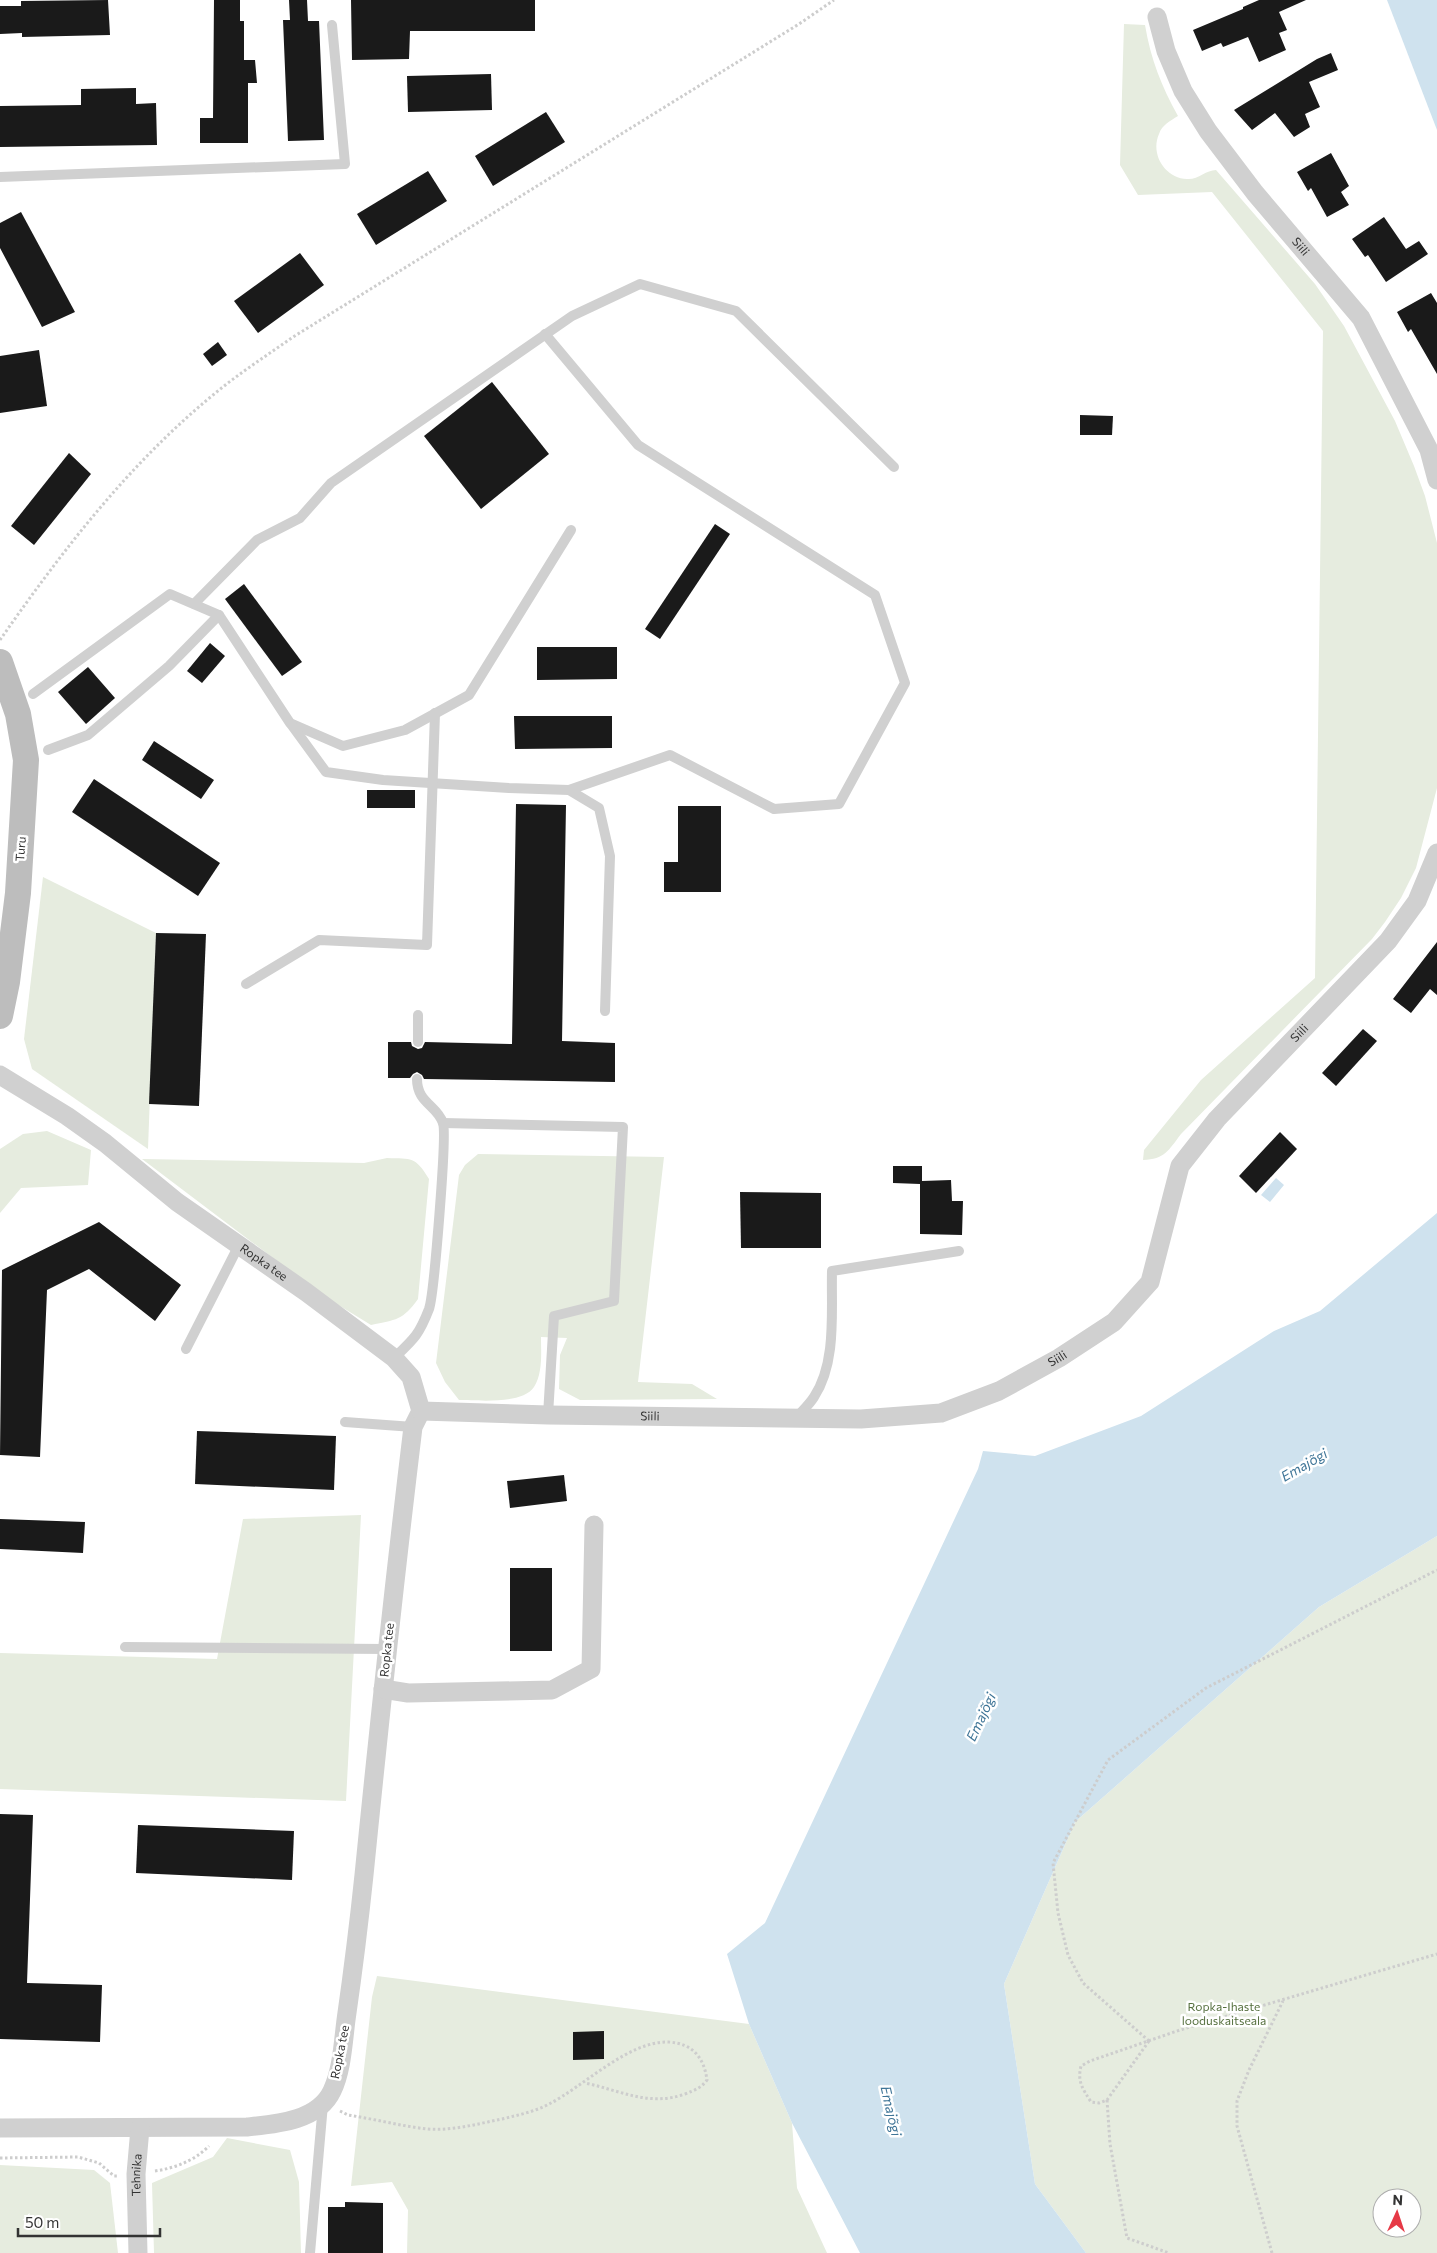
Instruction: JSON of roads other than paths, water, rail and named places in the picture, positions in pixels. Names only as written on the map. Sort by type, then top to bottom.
[{"type":"main road","name":"Turu","points":[[0,1016],[7,982],[18,893],[26,760],[18,714],[2,674]]},
{"type":"street","name":"Siili","points":[[1157,17],[1166,50],[1183,91],[1208,131],[1255,193],[1361,318],[1428,450],[1437,480]]},
{"type":"street","name":"Siili","points":[[417,1419],[548,1415],[861,1419],[940,1413],[999,1391],[1059,1358],[1114,1322],[1150,1282],[1180,1166],[1217,1120],[1388,941],[1417,901],[1437,853]]},
{"type":"street","name":"Ropka tee","points":[[0,1075],[105,1143],[177,1202],[306,1292],[394,1358],[411,1377],[417,1419],[387,1649],[356,1951],[341,2059],[332,2092],[323,2104]]},
{"type":"street","points":[[383,1689],[408,1693],[552,1690],[591,1669],[594,1525]]},
{"type":"street","points":[[0,2128],[247,2127],[279,2124],[305,2116],[323,2104]]},
{"type":"street","name":"Tehnika","points":[[138,2253],[136,2174],[140,2128]]},
{"type":"lane","points":[[0,177],[344,164],[332,25]]},
{"type":"lane","points":[[194,604],[257,540],[300,518],[331,483],[572,316],[640,284],[736,311],[894,467]]},
{"type":"lane","points":[[33,694],[170,594],[220,614],[290,724],[326,772],[383,780],[569,790],[670,754],[774,809],[839,804],[905,683],[875,595],[638,445],[545,334]]},
{"type":"lane","points":[[290,724],[343,746],[405,730],[468,694],[571,530]]},
{"type":"lane","points":[[48,750],[88,735],[169,666],[220,614]]},
{"type":"lane","points":[[246,984],[319,940],[427,944],[435,713]]},
{"type":"lane","points":[[569,790],[599,808],[610,856],[605,1011]]},
{"type":"lane","points":[[418,1015],[418,1042]]},
{"type":"lane","points":[[394,1358],[417,1336],[430,1306],[443,1170],[443,1123],[417,1090],[418,1078]]},
{"type":"lane","points":[[443,1123],[623,1127],[614,1301],[554,1316],[548,1415]]},
{"type":"lane","points":[[186,1349],[240,1246]]},
{"type":"lane","points":[[796,1418],[815,1396],[827,1364],[831,1331],[832,1271],[959,1251]]},
{"type":"lane","points":[[345,1422],[417,1419]]},
{"type":"lane","points":[[126,1646],[387,1649]]},
{"type":"lane","points":[[310,2253],[323,2104]]},
{"type":"water","points":[[1387,0],[1437,0],[1437,130]]},
{"type":"water","points":[[1276,1178],[1284,1185],[1270,1202],[1261,1195]]},
{"type":"water","name":"Emajõgi","points":[[1437,1213],[1437,1536],[1319,1607],[1075,1822],[1004,1984],[1035,2184],[1086,2253],[860,2253],[792,2123],[749,2024],[727,1954],[765,1923],[978,1469],[983,1451],[1035,1456],[1141,1416],[1274,1331],[1320,1311]]},
{"type":"park label","name":"Ropka-Ihaste looduskaitseala","points":[[1224,2014]]}]
